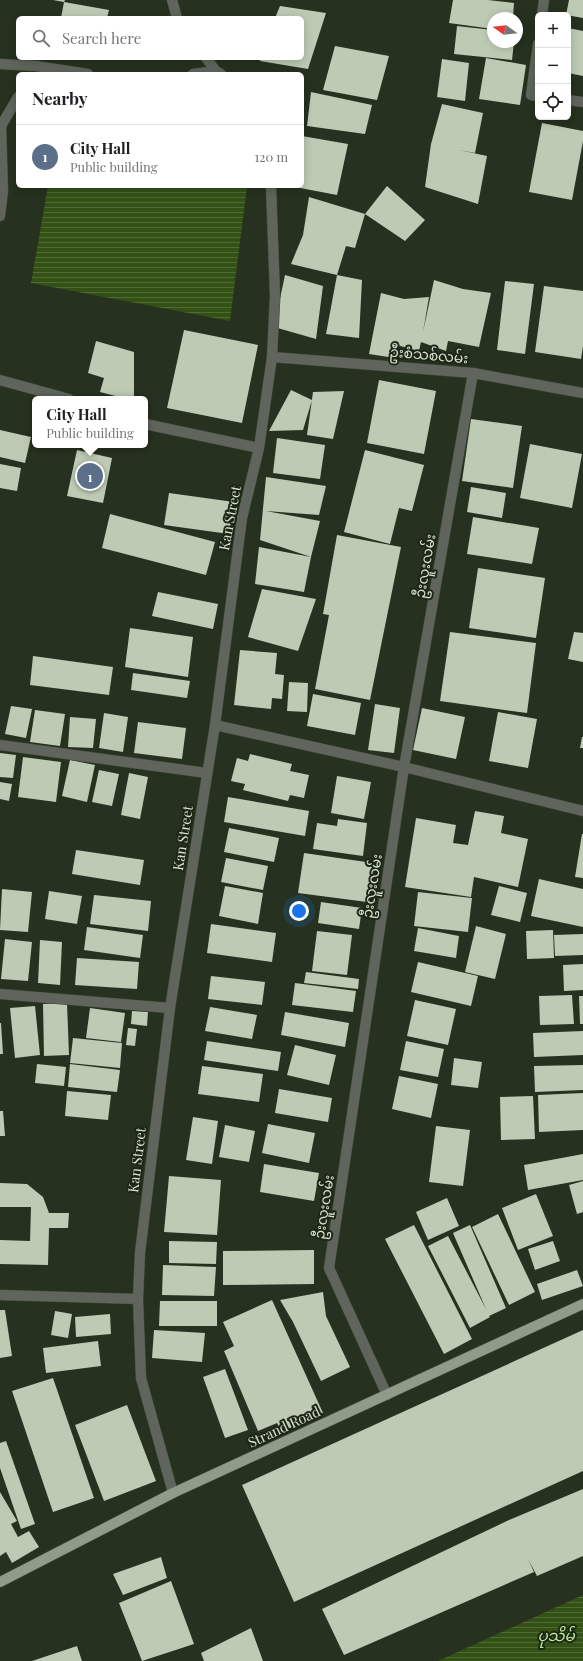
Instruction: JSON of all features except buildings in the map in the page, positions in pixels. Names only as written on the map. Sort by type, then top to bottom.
[{"type":"main road","name":"Strand Road","points":[[0,1582],[173,1493],[583,1304]]},
{"type":"street","points":[[172,0],[176,16]]},
{"type":"street","points":[[542,12],[544,0]]},
{"type":"street","points":[[535,96],[531,95],[537,48]]},
{"type":"street","points":[[208,60],[218,72]]},
{"type":"street","points":[[0,64],[34,70],[61,72]]},
{"type":"street","points":[[0,216],[3,191],[1,126],[16,100]]},
{"type":"street","points":[[571,100],[583,102]]},
{"type":"street","name":"Kan Street","points":[[173,1493],[141,1378],[138,1299],[140,1253],[170,1008],[215,725],[242,518],[259,448],[272,357],[275,296],[272,188]]},
{"type":"street","name":"ဦးစံသစ်လမ်း","points":[[272,357],[473,373],[583,393]]},
{"type":"street","name":"ဦးလူးလမ်း","points":[[387,1395],[329,1268],[404,767],[473,373]]},
{"type":"street","points":[[0,380],[58,396]]},
{"type":"street","points":[[148,425],[259,448]]},
{"type":"street","points":[[215,725],[404,767],[583,811]]},
{"type":"street","points":[[0,745],[207,773]]},
{"type":"street","points":[[0,994],[170,1008]]},
{"type":"street","points":[[0,1295],[138,1299]]},
{"type":"water","points":[[48,188],[247,188],[230,321],[31,283]]},
{"type":"water","name":"ပုသိမ်","points":[[583,1595],[583,1661],[438,1661]]},
{"type":"place","name":"City Hall","points":[[90,476]]}]
